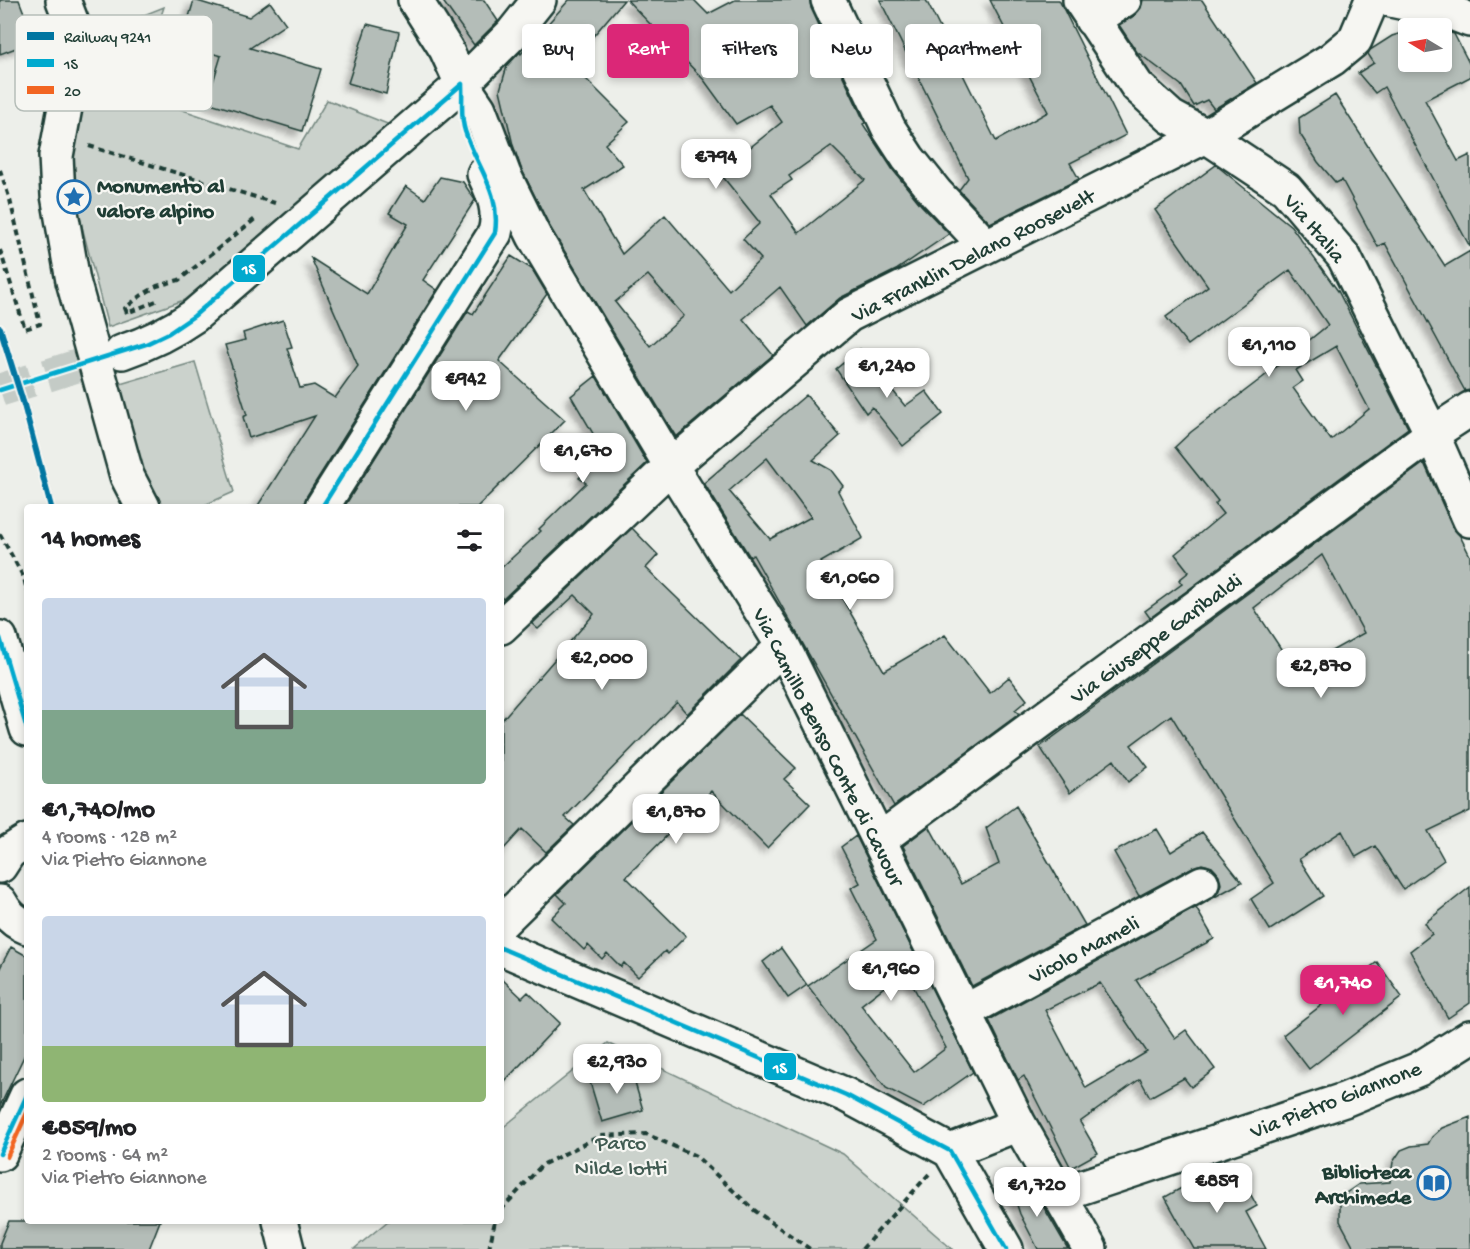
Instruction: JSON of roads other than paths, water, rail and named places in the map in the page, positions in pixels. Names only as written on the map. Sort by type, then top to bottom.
[{"type":"street","points":[[63,0],[69,15]]},
{"type":"street","name":"Via Camillo Benso Conte di Cavour","points":[[415,0],[446,49],[462,84],[479,109],[491,143],[530,229],[671,466],[783,646],[1019,1124],[1090,1249]]},
{"type":"street","points":[[122,352],[169,333],[194,316],[462,84],[511,35],[540,0]]},
{"type":"street","points":[[828,0],[889,129],[936,193],[986,246]]},
{"type":"street","points":[[1086,10],[1124,0]]},
{"type":"street","name":"Via Franklin Delano Roosevelt","points":[[504,624],[671,466],[849,315],[1206,136],[1332,58],[1354,40],[1372,0]]},
{"type":"street","points":[[1391,0],[1452,13],[1470,20]]},
{"type":"street","name":"Via Italia","points":[[1086,10],[1137,86],[1171,117],[1206,136],[1286,189],[1344,257],[1432,434],[1470,520]]},
{"type":"street","points":[[324,504],[495,233],[498,209],[464,130],[462,84]]},
{"type":"street","points":[[64,111],[56,156],[58,195],[73,281],[127,476],[141,504]]},
{"type":"street","points":[[495,233],[511,229],[530,229]]},
{"type":"street","name":"Via Giuseppe Garibaldi","points":[[879,840],[1432,434],[1470,410]]},
{"type":"street","points":[[0,638],[24,719]]},
{"type":"street","points":[[504,920],[783,646]]},
{"type":"street","name":"Vicolo Mameli","points":[[964,1012],[1202,883]]},
{"type":"street","points":[[0,903],[8,915],[24,926]]},
{"type":"street","points":[[504,949],[846,1095],[950,1151],[1006,1249]]},
{"type":"street","name":"Via Pietro Giannone","points":[[1058,1195],[1344,1100],[1419,1069],[1470,1037]]},
{"type":"street","points":[[0,1154],[24,1102]]},
{"type":"street","points":[[950,1151],[1019,1124]]},
{"type":"street","points":[[281,1224],[287,1249]]},
{"type":"tunnel","points":[[0,390],[122,352]]},
{"type":"rail line","name":"9241","points":[[0,328],[24,405],[50,504]]},
{"type":"place","name":"Monumento al valore alpino","points":[[74,197]]},
{"type":"place","name":"Biblioteca Archimede","points":[[1434,1183]]},
{"type":"park label","name":"Parco Nilde Iotti","points":[[621,1154]]}]
